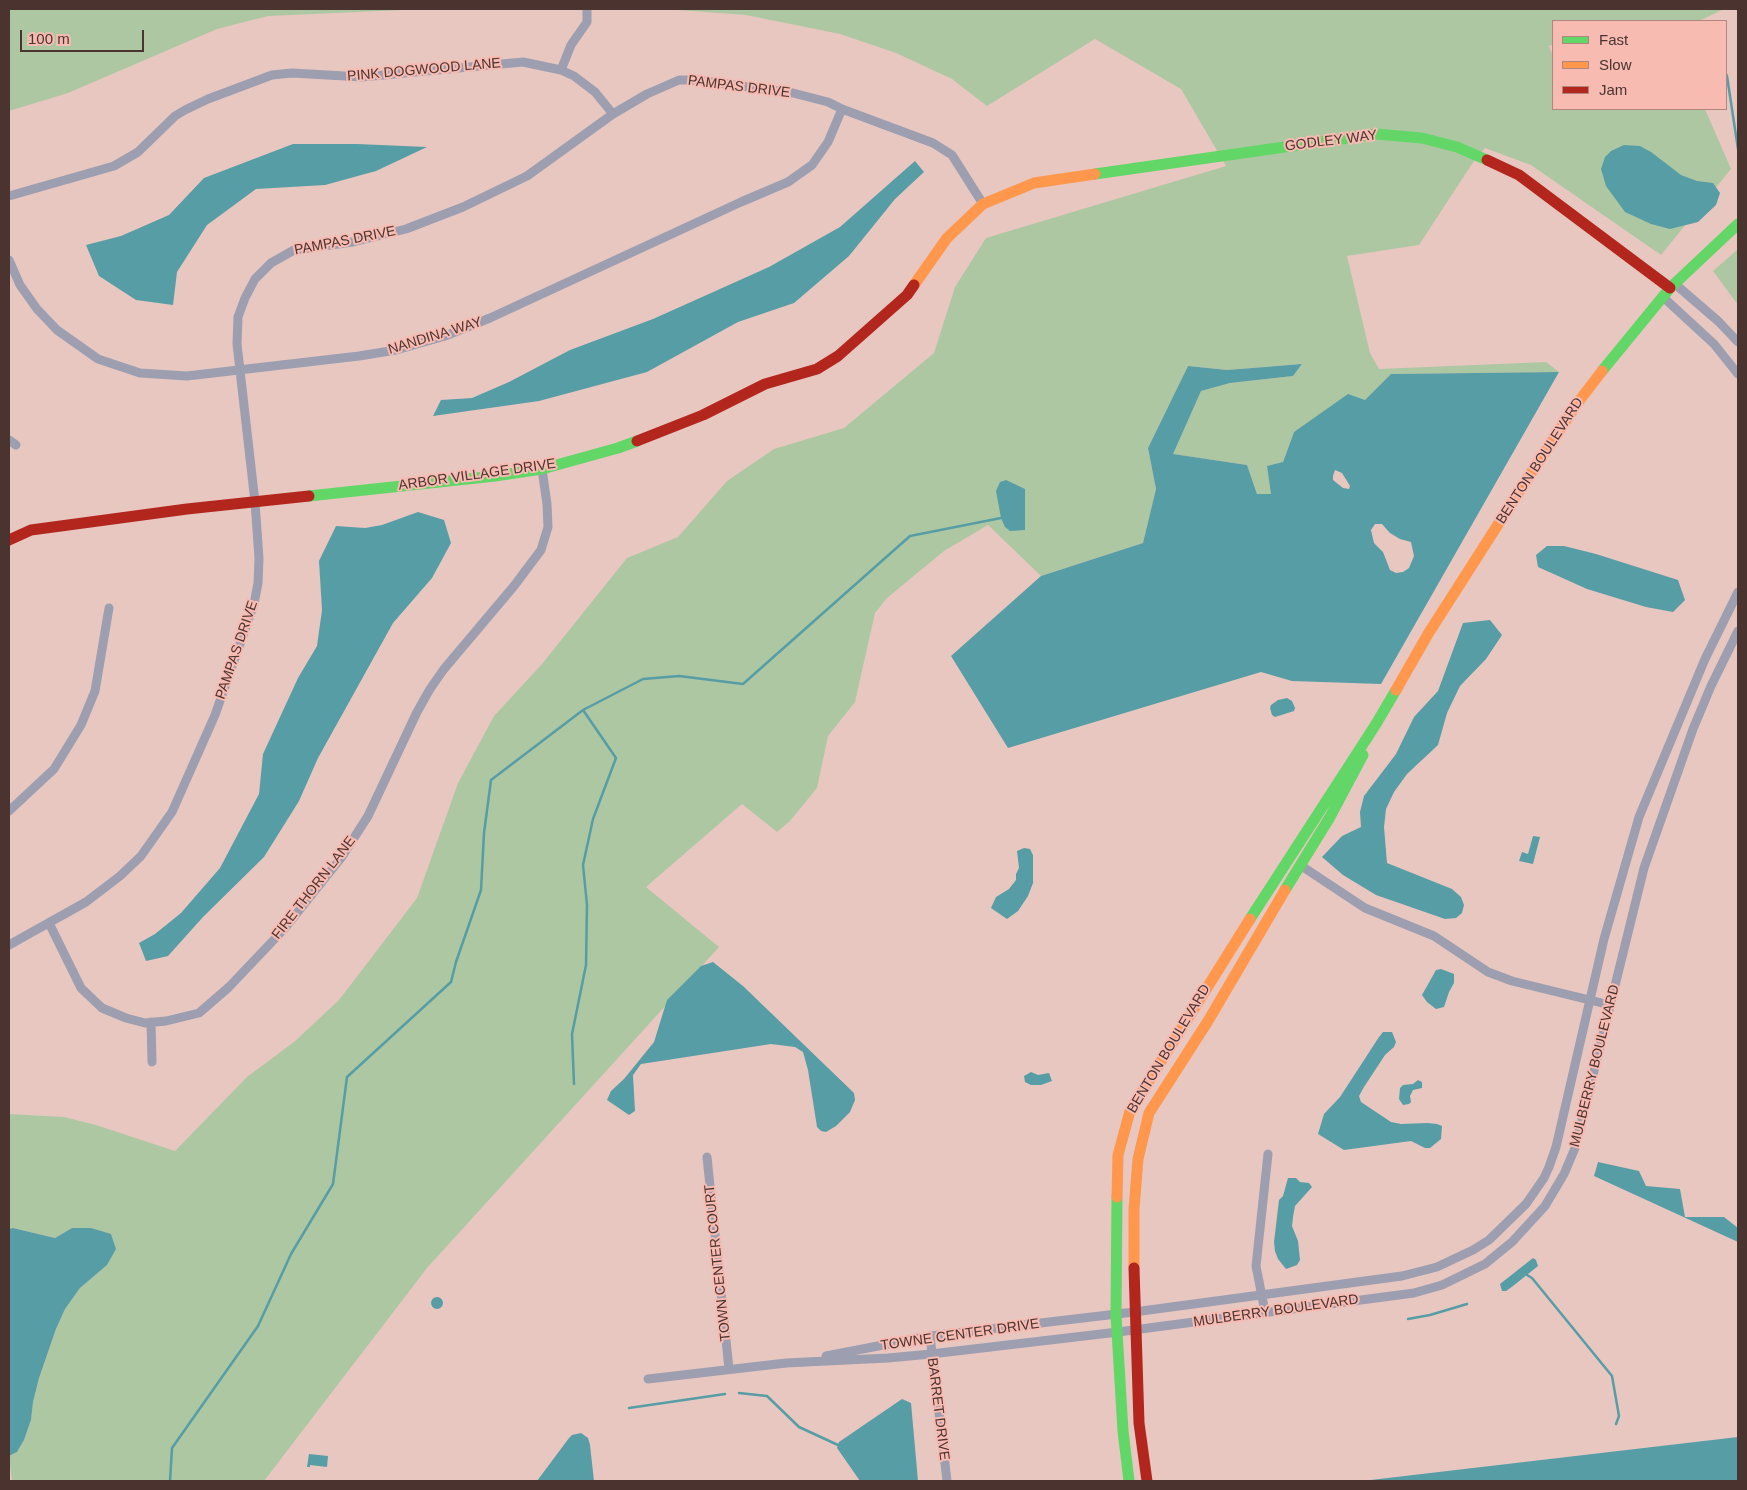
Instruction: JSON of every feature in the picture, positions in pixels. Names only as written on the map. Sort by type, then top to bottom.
[{"type":"street","points":[[560,70],[571,45],[586,22],[587,9]]},
{"type":"street","name":"PINK DOGWOOD LANE","points":[[9,196],[114,166],[138,152],[180,113],[208,99],[272,75],[292,73],[362,77],[523,62],[560,70],[574,76],[595,92],[613,114]]},
{"type":"street","name":"PAMPAS DRIVE","points":[[9,945],[86,902],[120,876],[141,856],[172,812],[215,715],[254,604],[258,583],[259,558],[255,502],[237,344],[240,312],[255,279],[278,258],[294,250],[354,242],[406,229],[464,206],[527,176],[613,114],[647,94],[679,80],[697,80],[793,93],[828,102],[933,143],[952,155],[983,204]]},
{"type":"street","name":"NANDINA WAY","points":[[9,260],[20,285],[56,330],[98,359],[144,373],[187,376],[359,356],[400,349],[445,336],[490,318],[788,182],[812,165],[828,142],[842,109]]},
{"type":"street","name":"GODLEY WAY","points":[[983,204],[1034,183],[1073,177],[1376,134],[1422,138],[1457,147],[1519,175],[1669,290]]},
{"type":"street","name":"ARBOR VILLAGE DRIVE","points":[[9,540],[31,530],[187,509],[542,469],[618,448],[703,415],[765,384],[817,369],[838,356],[907,295],[947,238],[983,204]]},
{"type":"street","name":"BENTON BOULEVARD","points":[[1129,1481],[1123,1431],[1116,1315],[1118,1155],[1130,1111],[1275,878],[1376,724],[1428,634],[1579,401],[1669,290],[1738,224]]},
{"type":"street","points":[[1669,290],[1718,321],[1738,342]]},
{"type":"street","points":[[1669,290],[1738,374]]},
{"type":"street","name":"FIRE THORN LANE","points":[[49,923],[80,988],[102,1008],[126,1018],[145,1023],[166,1022],[199,1012],[222,993],[285,928],[341,858],[368,816],[424,699],[444,669],[528,569],[541,550],[548,527],[542,469]]},
{"type":"street","name":"MULBERRY BOULEVARD","points":[[1134,1312],[1402,1276],[1428,1270],[1473,1250],[1489,1240],[1526,1204],[1544,1178],[1556,1147],[1604,939],[1644,802],[1705,658],[1737,595]]},
{"type":"street","points":[[9,811],[54,768],[81,725],[95,691],[109,608]]},
{"type":"street","name":"MULBERRY BOULEVARD","points":[[1118,1332],[1428,1289],[1469,1273],[1485,1264],[1512,1242],[1545,1206],[1564,1174],[1581,1126],[1644,868],[1657,828],[1702,708],[1738,631]]},
{"type":"street","name":"BENTON BOULEVARD","points":[[1147,1481],[1140,1423],[1134,1312],[1134,1209],[1138,1159],[1149,1113],[1208,1021],[1330,817],[1362,758],[1376,724]]},
{"type":"street","points":[[1300,865],[1365,908],[1434,936],[1488,972],[1512,981],[1610,1005]]},
{"type":"street","points":[[151,1022],[152,1062]]},
{"type":"street","points":[[1265,1312],[1256,1266],[1268,1154]]},
{"type":"street","name":"TOWN CENTER COURT","points":[[707,1157],[729,1369]]},
{"type":"street","name":"TOWNE CENTER DRIVE","points":[[786,1363],[930,1336],[1134,1312]]},
{"type":"street","name":"TOWNE CENTER DRIVE","points":[[648,1379],[786,1363],[931,1354],[1118,1332]]},
{"type":"street","name":"BARRET DRIVE","points":[[930,1336],[947,1481]]},
{"type":"green space","points":[[9,9],[426,9],[268,16],[217,29],[68,93],[9,111]]},
{"type":"green space","points":[[663,9],[1724,9],[1701,20],[1552,20],[1552,45],[1549,46],[1552,54],[1552,110],[1705,110],[1731,169],[1661,255],[1531,165],[1485,148],[1472,164],[1419,245],[1347,256],[1370,353],[1379,369],[1546,362],[1559,372],[1391,374],[1365,400],[1294,432],[1271,494],[1257,494],[1247,465],[1172,454],[1201,391],[1230,383],[1293,376],[1302,364],[1227,370],[1188,366],[1148,448],[1156,489],[1143,543],[1041,576],[988,525],[944,551],[887,598],[875,613],[855,702],[828,736],[817,788],[790,821],[777,832],[742,804],[646,887],[719,947],[427,1268],[264,1481],[12,1481],[9,1456],[17,1452],[24,1440],[31,1420],[39,1378],[56,1329],[65,1309],[80,1288],[107,1265],[72,1228],[55,1238],[13,1228],[9,1229],[9,1114],[64,1117],[96,1125],[175,1151],[247,1077],[294,1042],[339,1000],[417,898],[458,783],[494,716],[542,664],[627,558],[678,537],[727,481],[774,449],[844,428],[934,353],[955,287],[986,238],[1226,166],[1181,89],[1095,39],[987,106],[952,79],[896,53],[840,34],[746,15]]},
{"type":"green space","points":[[1738,249],[1738,305],[1713,271]]},
{"type":"water","points":[[293,144],[427,147],[376,171],[325,185],[256,189],[207,225],[177,272],[173,305],[136,300],[99,276],[86,245],[121,236],[169,215],[204,178]]},
{"type":"water","points":[[1624,145],[1640,146],[1681,175],[1697,181],[1713,183],[1720,193],[1716,205],[1698,222],[1670,229],[1651,224],[1625,212],[1606,186],[1601,169],[1605,157],[1611,151]]},
{"type":"water","points":[[915,161],[924,172],[895,199],[849,256],[794,303],[738,322],[647,372],[539,401],[433,416],[441,400],[472,398],[509,382],[570,350],[653,319],[769,267],[840,227]]},
{"type":"water","points":[[1302,364],[1293,376],[1230,383],[1201,391],[1173,454],[1247,465],[1257,494],[1271,494],[1267,466],[1283,462],[1294,432],[1348,394],[1365,400],[1391,374],[1559,372],[1381,684],[1292,681],[1261,672],[1008,748],[951,656],[1041,576],[1143,543],[1156,489],[1148,448],[1188,366],[1227,370]],"holes":[[[1335,470],[1342,473],[1350,486],[1349,489],[1343,488],[1333,480]],[[1375,524],[1382,524],[1390,533],[1400,539],[1411,542],[1414,556],[1409,568],[1403,572],[1396,573],[1390,570],[1383,552],[1374,543],[1371,530]]]},
{"type":"water","points":[[1006,480],[1025,489],[1025,530],[1010,531],[1005,527],[1001,518],[996,491],[1000,482]]},
{"type":"water","points":[[418,512],[444,520],[451,543],[432,578],[393,623],[318,758],[299,801],[264,857],[203,917],[168,956],[146,961],[139,943],[155,934],[181,913],[220,868],[259,794],[263,754],[298,678],[317,646],[322,610],[319,561],[336,526],[365,528],[382,525]]},
{"type":"water","points":[[1547,546],[1564,546],[1596,554],[1678,580],[1685,600],[1673,612],[1646,607],[1587,589],[1538,567],[1536,555]]},
{"type":"water","points":[[1490,620],[1502,635],[1486,659],[1460,686],[1447,713],[1438,745],[1407,774],[1394,792],[1386,809],[1384,827],[1387,863],[1452,889],[1461,897],[1464,905],[1462,913],[1456,918],[1445,919],[1376,895],[1343,875],[1322,857],[1342,836],[1361,827],[1360,812],[1364,796],[1396,754],[1414,717],[1438,691],[1463,623]]},
{"type":"water","points":[[1287,698],[1292,701],[1295,708],[1294,711],[1275,717],[1272,715],[1271,705],[1278,700]]},
{"type":"water","points":[[1533,836],[1540,837],[1533,864],[1519,861],[1522,852],[1528,854]]},
{"type":"water","points":[[1024,848],[1030,849],[1033,855],[1033,883],[1028,896],[1018,911],[1007,919],[991,908],[996,897],[1009,889],[1016,880],[1019,868],[1017,851]]},
{"type":"water","points":[[713,962],[743,986],[854,1093],[855,1100],[850,1112],[836,1126],[826,1132],[821,1131],[817,1127],[808,1070],[803,1052],[795,1047],[771,1044],[641,1064],[633,1075],[635,1111],[629,1115],[607,1100],[611,1091],[624,1079],[654,1042],[667,1000],[701,966]]},
{"type":"water","points":[[1441,969],[1454,974],[1454,983],[1444,1007],[1436,1009],[1422,995],[1436,970]]},
{"type":"water","points":[[1383,1032],[1392,1032],[1396,1042],[1364,1087],[1359,1096],[1361,1102],[1391,1122],[1401,1124],[1427,1123],[1442,1126],[1441,1139],[1430,1148],[1425,1148],[1411,1141],[1344,1150],[1318,1134],[1324,1114],[1340,1097]]},
{"type":"water","points":[[1031,1072],[1038,1075],[1049,1073],[1052,1081],[1041,1085],[1031,1085],[1025,1082],[1024,1076]]},
{"type":"water","points":[[1418,1080],[1422,1082],[1422,1088],[1413,1090],[1410,1096],[1411,1102],[1403,1105],[1399,1099],[1400,1088],[1403,1085],[1413,1084]]},
{"type":"water","points":[[1598,1162],[1639,1171],[1646,1186],[1680,1189],[1685,1217],[1724,1217],[1738,1228],[1738,1242],[1594,1176]]},
{"type":"water","points":[[1288,1178],[1296,1178],[1300,1182],[1309,1183],[1312,1187],[1295,1206],[1293,1217],[1292,1226],[1298,1241],[1300,1260],[1297,1265],[1286,1269],[1278,1259],[1274,1242],[1279,1200],[1283,1196]]},
{"type":"water","points":[[13,1228],[55,1238],[72,1228],[91,1228],[111,1234],[116,1249],[107,1265],[80,1288],[65,1309],[39,1378],[31,1420],[24,1440],[17,1452],[9,1456],[9,1229]]},
{"type":"water","points":[[1533,1258],[1538,1266],[1506,1291],[1502,1291],[1500,1284]]},
{"type":"water","points":[[439,1297],[442,1298],[442,1308],[435,1309],[432,1308],[431,1301],[432,1298]]},
{"type":"water","points":[[902,1399],[911,1403],[918,1481],[860,1481],[837,1448],[839,1442]]},
{"type":"water","points":[[581,1433],[588,1438],[590,1445],[594,1481],[537,1481],[569,1438],[572,1435]]},
{"type":"water","points":[[1738,1437],[1738,1481],[1362,1481],[1601,1453]]},
{"type":"water","points":[[309,1454],[328,1456],[327,1467],[310,1465],[310,1467],[307,1467]]},
{"type":"waterway","points":[[1727,76],[1738,149]]},
{"type":"waterway","points":[[583,710],[643,679],[679,676],[743,684],[910,536],[1001,518]]},
{"type":"waterway","points":[[170,1481],[172,1448],[258,1326],[291,1254],[333,1184],[347,1077],[451,982],[481,890],[484,833],[491,780],[583,710],[616,758],[593,819],[583,865],[587,905],[586,965],[572,1034],[574,1084]]},
{"type":"waterway","points":[[1527,1275],[1532,1278],[1612,1376],[1619,1416],[1616,1424]]},
{"type":"waterway","points":[[1408,1319],[1430,1315],[1467,1304]]},
{"type":"waterway","points":[[739,1393],[767,1396],[799,1427],[838,1445]]},
{"type":"waterway","points":[[629,1408],[725,1394]]},
{"type":"traffic: fast","points":[[1095,174],[1376,134],[1422,138],[1457,147],[1487,160]]},
{"type":"traffic: fast","points":[[1602,371],[1670,288],[1738,224]]},
{"type":"traffic: fast","points":[[309,496],[495,476],[542,469],[637,441]]},
{"type":"traffic: fast","points":[[1250,919],[1396,690]]},
{"type":"traffic: fast","points":[[1285,890],[1330,817],[1363,755]]},
{"type":"traffic: fast","points":[[1117,1197],[1116,1315],[1123,1431],[1129,1481]]},
{"type":"traffic: slow","points":[[914,285],[947,238],[983,204],[1034,183],[1095,174]]},
{"type":"traffic: slow","points":[[1396,690],[1428,634],[1529,476],[1579,401],[1602,371]]},
{"type":"traffic: slow","points":[[1134,1268],[1134,1209],[1138,1159],[1149,1113],[1208,1021],[1285,890]]},
{"type":"traffic: slow","points":[[1117,1197],[1118,1155],[1130,1111],[1250,919]]},
{"type":"traffic: jam","points":[[1487,160],[1519,175],[1670,288]]},
{"type":"traffic: jam","points":[[637,441],[703,415],[765,384],[817,369],[838,356],[907,295],[914,285]]},
{"type":"traffic: jam","points":[[9,540],[31,530],[187,509],[309,496]]},
{"type":"traffic: jam","points":[[1134,1268],[1139,1423],[1147,1481]]}]
